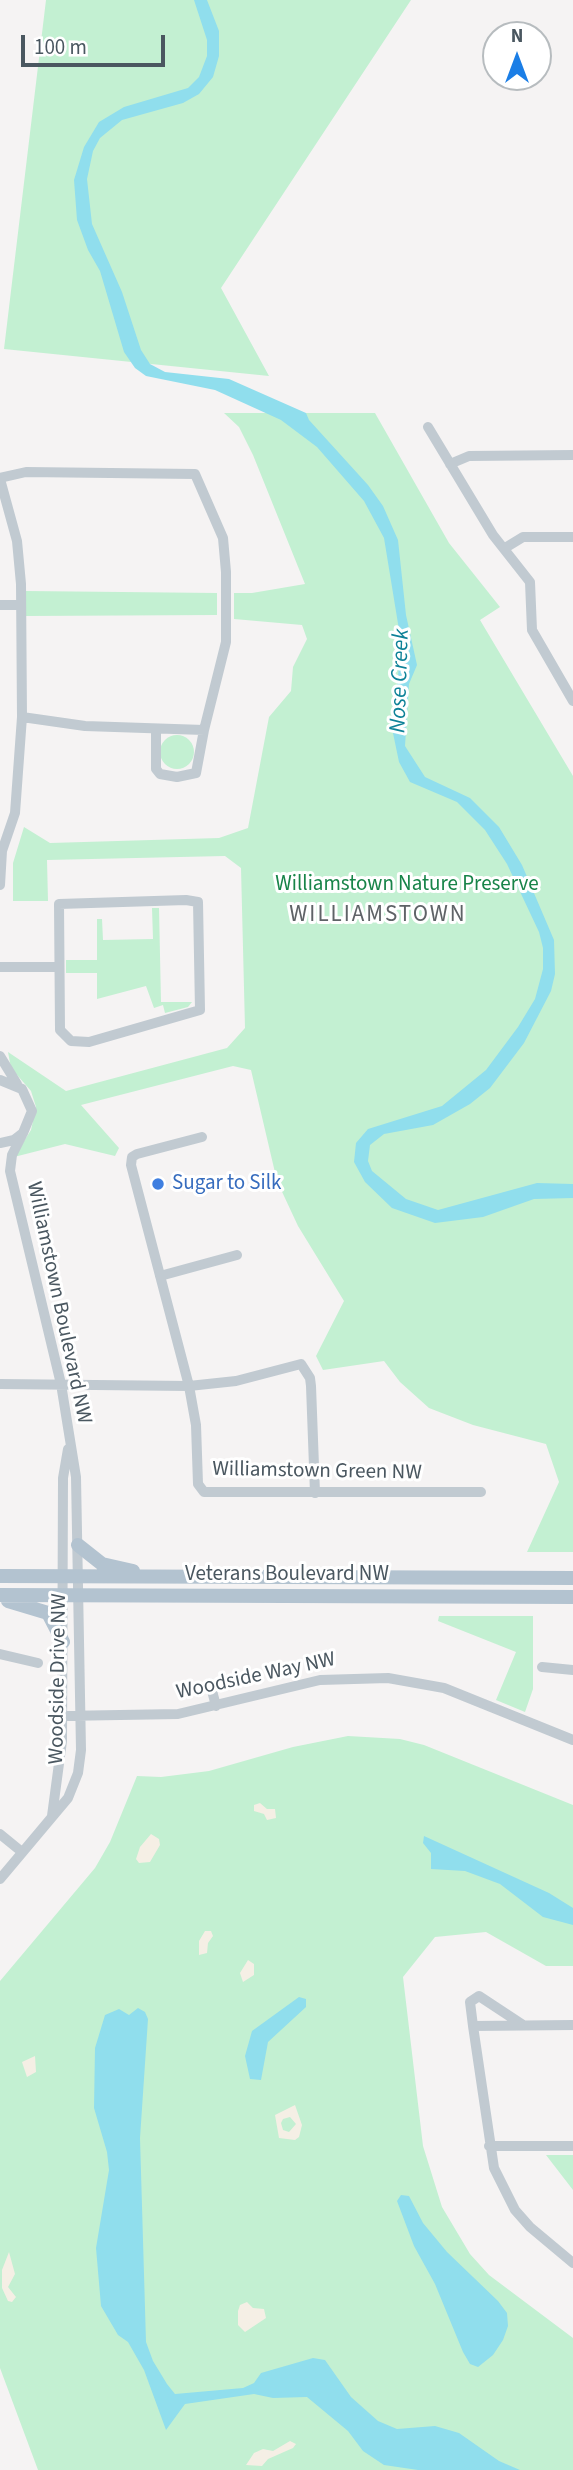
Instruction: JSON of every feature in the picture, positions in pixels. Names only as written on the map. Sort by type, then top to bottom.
[{"type":"main road","points":[[78,1545],[102,1564],[159,1577]]},
{"type":"main road","name":"Veterans Boulevard NW","points":[[0,1576],[573,1578]]},
{"type":"main road","points":[[0,1597],[48,1614],[63,1642]]},
{"type":"main road","name":"Veterans Boulevard NW","points":[[0,1597],[573,1597]]},
{"type":"street","points":[[428,427],[493,535],[530,582],[531,631],[573,701]]},
{"type":"street","points":[[450,464],[469,456],[573,455]]},
{"type":"street","points":[[0,885],[1,851],[15,813],[22,717],[21,605],[17,541],[0,479],[26,472],[195,474],[223,538],[226,642],[196,772],[192,776],[160,774],[156,769],[156,729]]},
{"type":"street","points":[[505,548],[523,537],[573,537]]},
{"type":"street","points":[[0,604],[21,605]]},
{"type":"street","points":[[22,717],[85,726],[204,730]]},
{"type":"street","points":[[186,900],[198,902],[200,1001],[197,1013],[89,1042],[71,1041],[60,1030],[59,967],[59,904],[186,900]]},
{"type":"street","points":[[0,967],[59,967]]},
{"type":"street","points":[[0,1056],[17,1084]]},
{"type":"street","points":[[0,1080],[17,1084]]},
{"type":"street","name":"Williamstown Boulevard NW","points":[[17,1084],[29,1098],[32,1111],[30,1123],[12,1155],[10,1171],[61,1384],[68,1442],[76,1477],[79,1576]]},
{"type":"street","points":[[0,1143],[22,1135]]},
{"type":"street","name":"Williamstown Green NW","points":[[202,1137],[142,1152],[132,1157],[132,1172],[189,1386],[196,1425],[198,1484],[204,1492],[481,1492]]},
{"type":"street","name":"Williamstown Boulevard NW","points":[[0,1157],[10,1171]]},
{"type":"street","points":[[160,1276],[237,1255]]},
{"type":"street","points":[[0,1384],[189,1386],[236,1381],[301,1364],[312,1386],[315,1493]]},
{"type":"street","name":"Williamstown Boulevard NW","points":[[63,1576],[63,1478],[68,1442]]},
{"type":"street","name":"Woodside Drive NW","points":[[52,1816],[60,1762],[63,1576]]},
{"type":"street","name":"Woodside Drive NW","points":[[0,1880],[68,1798],[78,1773],[81,1717],[79,1576]]},
{"type":"street","points":[[0,1654],[38,1663]]},
{"type":"street","points":[[542,1667],[573,1670]]},
{"type":"street","name":"Woodside Way NW","points":[[62,1716],[150,1717],[216,1706],[320,1680],[388,1678],[444,1688],[573,1740]]},
{"type":"street","points":[[210,1683],[216,1706]]},
{"type":"street","points":[[0,1834],[22,1852]]},
{"type":"street","points":[[523,2025],[479,1996],[470,2002],[489,2146],[494,2168],[515,2210],[545,2243],[573,2263]]},
{"type":"street","points":[[473,2026],[573,2025]]},
{"type":"street","points":[[489,2146],[573,2146]]},
{"type":"green space","points":[[46,0],[411,0],[221,288],[269,376],[4,349]]},
{"type":"green space","name":"Williamstown Nature Preserve","points":[[224,413],[375,413],[449,543],[500,607],[480,620],[573,776],[573,1552],[527,1552],[559,1482],[546,1444],[473,1425],[429,1408],[400,1382],[384,1361],[323,1370],[316,1356],[344,1301],[298,1226],[277,1181],[251,1070],[233,1066],[81,1105],[119,1148],[115,1156],[65,1144],[14,1157],[31,1130],[36,1107],[31,1091],[11,1068],[8,1052],[66,1091],[227,1048],[245,1028],[241,868],[225,856],[47,860],[48,901],[13,901],[13,863],[24,827],[50,843],[219,838],[248,828],[269,717],[291,691],[293,667],[307,639],[302,625],[234,619],[234,593],[252,593],[305,584],[253,455],[239,427]]},
{"type":"green space","points":[[26,591],[217,593],[217,615],[26,616]]},
{"type":"green space","points":[[177,735],[189,740],[194,752],[189,764],[177,769],[165,764],[160,752],[165,740]]},
{"type":"green space","points":[[152,908],[159,908],[161,1002],[192,1002],[188,1007],[165,1013],[163,1005],[154,1008],[146,986],[97,999],[97,973],[66,973],[66,960],[97,960],[97,919],[102,919],[103,940],[153,939]]},
{"type":"green space","points":[[439,1616],[533,1616],[533,1689],[525,1712],[496,1700],[516,1652],[438,1621]]},
{"type":"green space","points":[[348,1736],[400,1739],[424,1745],[573,1805],[573,1966],[546,1966],[486,1932],[435,1937],[403,1977],[423,2146],[442,2207],[470,2254],[489,2275],[573,2338],[573,2470],[38,2470],[0,2368],[0,1981],[95,1868],[110,1842],[137,1776],[161,1777],[209,1771],[293,1747]]},
{"type":"green space","points":[[546,2155],[573,2155],[573,2190]]},
{"type":"sand","points":[[260,1803],[267,1809],[275,1809],[276,1818],[267,1820],[264,1814],[254,1811],[254,1805]]},
{"type":"sand","points":[[151,1834],[159,1839],[160,1845],[150,1862],[139,1863],[136,1859],[140,1847]]},
{"type":"sand","points":[[205,1931],[211,1931],[213,1936],[208,1943],[207,1953],[199,1955],[199,1941]]},
{"type":"sand","points":[[248,1960],[254,1964],[254,1975],[243,1982],[240,1973]]},
{"type":"sand","points":[[35,2056],[36,2072],[27,2077],[22,2062]]},
{"type":"sand","points":[[295,2105],[302,2125],[299,2137],[295,2140],[279,2138],[275,2115]],"holes":[[[290,2117],[296,2124],[289,2132],[283,2130],[281,2123],[283,2119]]]},
{"type":"sand","points":[[9,2252],[15,2274],[8,2287],[16,2297],[12,2302],[8,2301],[2,2288],[2,2270]]},
{"type":"sand","points":[[247,2302],[253,2308],[264,2309],[266,2318],[245,2332],[238,2325],[238,2311],[240,2305]]},
{"type":"sand","points":[[290,2441],[296,2444],[293,2448],[268,2459],[262,2466],[246,2465],[254,2453],[263,2449],[273,2451]]},
{"type":"water","name":"Nose Creek","points":[[194,0],[207,0],[219,31],[219,56],[213,77],[199,94],[183,103],[122,120],[100,138],[93,151],[87,179],[92,224],[122,292],[141,350],[150,364],[165,372],[229,379],[306,413],[309,420],[368,485],[383,506],[398,540],[406,615],[417,665],[409,684],[405,746],[425,777],[470,798],[499,827],[522,865],[554,940],[555,974],[551,991],[524,1043],[490,1088],[470,1104],[433,1125],[384,1134],[370,1145],[368,1161],[372,1171],[406,1199],[438,1210],[537,1183],[573,1184],[573,1198],[534,1199],[483,1217],[435,1223],[392,1208],[365,1182],[354,1162],[356,1143],[368,1129],[442,1106],[486,1070],[535,999],[543,969],[543,948],[539,932],[507,864],[485,830],[457,802],[410,782],[399,762],[393,733],[401,642],[384,538],[364,501],[317,447],[281,420],[215,390],[146,376],[135,368],[124,352],[100,271],[88,250],[77,220],[74,180],[84,147],[99,122],[124,107],[188,88],[199,77],[207,56],[207,40]]},
{"type":"water","points":[[424,1836],[549,1893],[573,1908],[573,1925],[543,1917],[500,1884],[465,1871],[431,1869],[431,1853],[423,1843]]},
{"type":"water","points":[[299,1997],[306,1999],[306,2007],[268,2042],[261,2080],[250,2079],[245,2056],[252,2031]]},
{"type":"water","points":[[138,2008],[145,2012],[148,2019],[140,2138],[146,2342],[153,2361],[175,2394],[243,2388],[254,2383],[261,2373],[313,2358],[325,2360],[351,2397],[378,2421],[397,2429],[435,2426],[459,2433],[499,2461],[520,2470],[418,2470],[384,2465],[363,2451],[348,2431],[307,2397],[273,2398],[254,2394],[185,2404],[166,2430],[144,2370],[128,2342],[118,2335],[101,2306],[96,2248],[109,2170],[107,2152],[94,2108],[95,2048],[105,2015],[119,2009],[129,2015]]},
{"type":"water","points":[[401,2195],[409,2196],[423,2223],[447,2252],[507,2313],[508,2326],[503,2340],[493,2355],[478,2367],[470,2364],[463,2352],[435,2284],[414,2246],[397,2201]]},
{"type":"place","name":"Sugar to Silk","points":[[158,1184]]},
{"type":"district","name":"WILLIAMSTOWN","points":[[378,916]]}]
